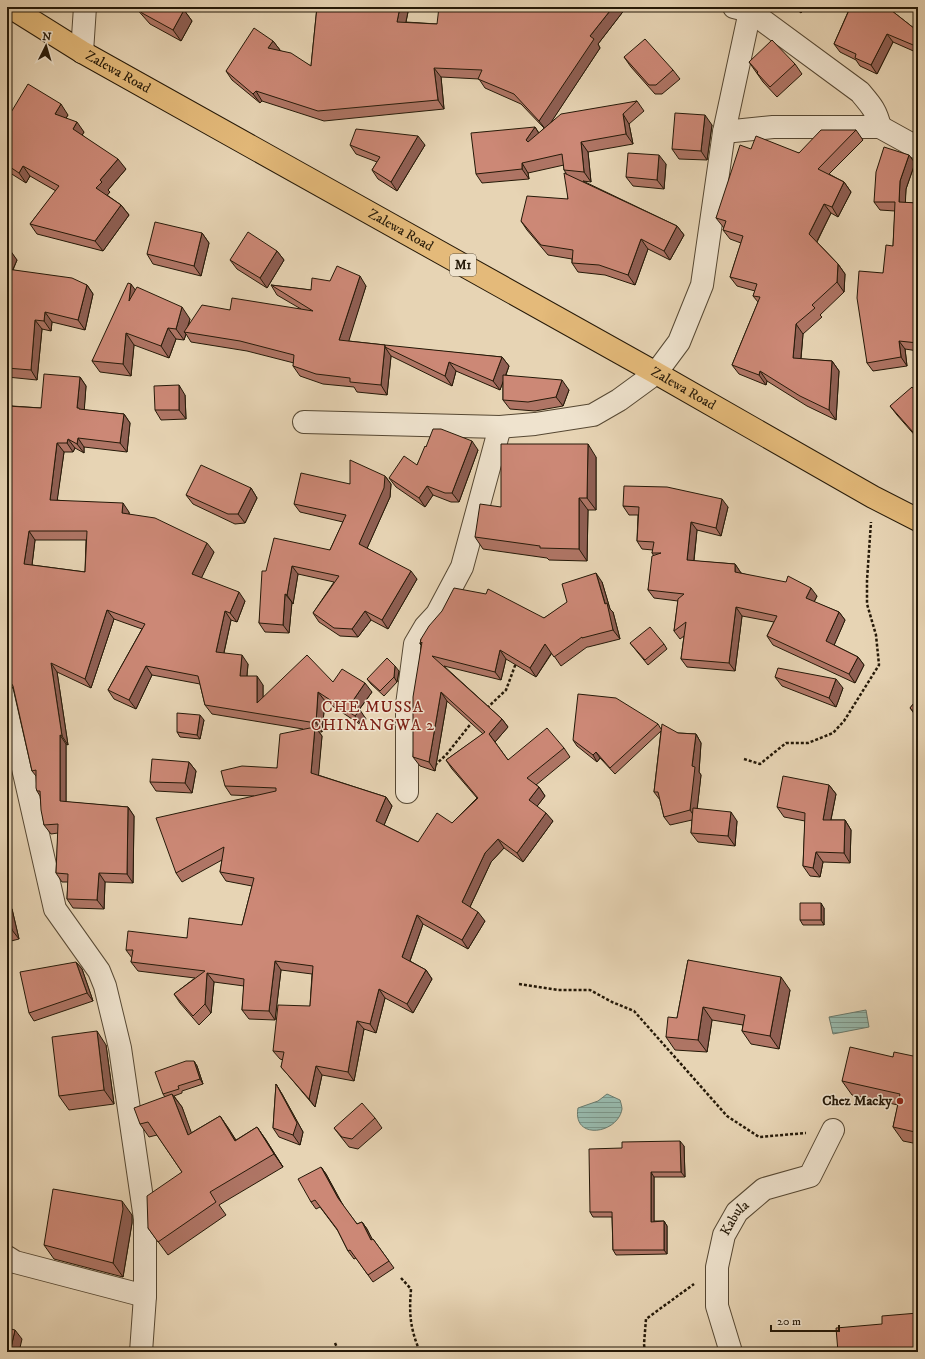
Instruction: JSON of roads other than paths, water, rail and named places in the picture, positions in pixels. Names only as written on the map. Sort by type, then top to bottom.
[{"type":"highway","name":"Zalewa Road","points":[[10,7],[82,52],[656,373],[873,497],[918,520]]},
{"type":"street","points":[[82,52],[85,7]]},
{"type":"street","points":[[304,422],[500,427],[535,424],[593,415],[619,400],[656,373],[679,342],[702,284],[742,9],[860,92],[873,107],[878,117],[880,127]]},
{"type":"street","points":[[724,132],[773,126],[880,127],[918,148]]},
{"type":"street","points":[[407,792],[407,705],[415,644],[425,627],[437,614],[462,567],[500,427]]},
{"type":"street","points":[[7,698],[55,909],[99,971],[105,986],[118,1040],[145,1219],[145,1296],[141,1352]]},
{"type":"street","name":"Kabula","points":[[731,1352],[717,1306],[717,1267],[724,1235],[737,1212],[764,1189],[810,1176],[833,1130]]},
{"type":"street","points":[[7,1256],[15,1262],[145,1296]]},
{"type":"place","name":"Chez Macky","points":[[900,1101]]},
{"type":"district","name":"CHE MUSSA CHINANGWA 2","points":[[373,716]]}]
